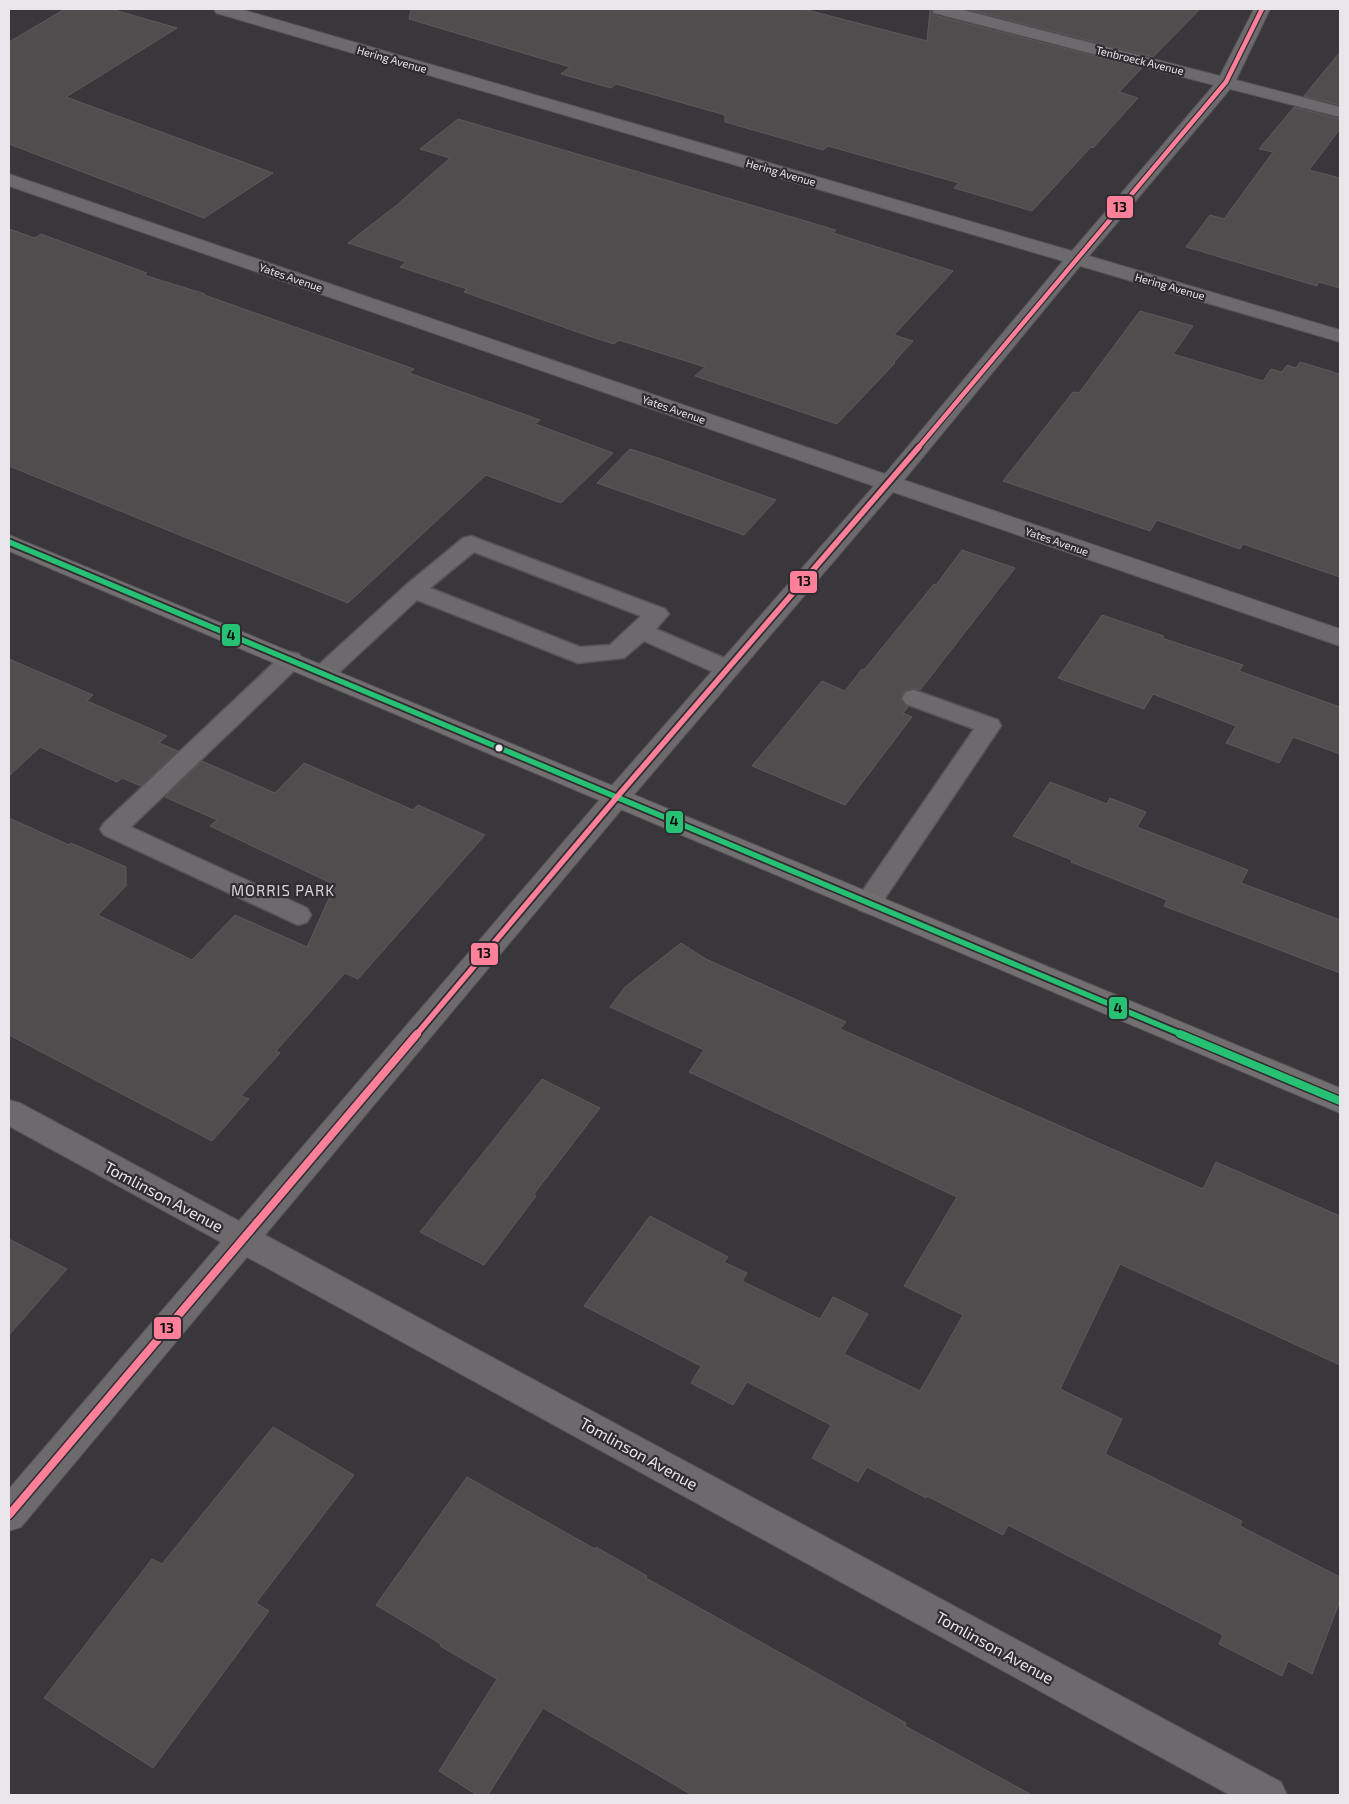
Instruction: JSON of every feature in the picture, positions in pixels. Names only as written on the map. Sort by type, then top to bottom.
[{"type":"main road","points":[[11,546],[291,660],[1340,1101]]},
{"type":"street","name":"Hering Avenue","points":[[222,9],[1340,336]]},
{"type":"street","name":"Tenbroeck Avenue","points":[[940,9],[1340,112]]},
{"type":"street","points":[[9,1514],[617,797],[889,483],[1226,82],[1262,9]]},
{"type":"street","name":"Yates Avenue","points":[[9,180],[1340,638]]},
{"type":"street","name":"Tomlinson Avenue","points":[[9,1112],[1268,1795]]},
{"type":"lane","points":[[323,674],[414,590],[471,543],[656,614],[641,631],[616,652],[578,655],[414,590]]},
{"type":"lane","points":[[641,631],[728,670]]},
{"type":"lane","points":[[291,660],[113,829],[298,915]]},
{"type":"lane","points":[[868,903],[989,726],[914,698]]},
{"type":"building","points":[[65,9],[111,9],[177,28],[66,97],[273,173],[204,218],[9,144],[9,42]]},
{"type":"building","points":[[411,9],[803,9],[927,41],[930,10],[934,15],[1142,68],[1119,92],[1138,98],[1032,211],[954,188],[959,183],[828,146],[823,150],[725,122],[725,115],[616,84],[611,88],[561,74],[570,67],[409,19]]},
{"type":"building","points":[[966,9],[1200,9],[1153,57]]},
{"type":"building","points":[[1340,52],[1340,105],[1304,96]]},
{"type":"building","points":[[1294,107],[1340,119],[1340,129],[1309,170],[1340,178],[1340,288],[1319,282],[1317,286],[1186,247],[1210,215],[1224,219],[1273,152],[1259,149]]},
{"type":"building","points":[[458,119],[836,230],[833,233],[953,271],[894,335],[913,341],[895,363],[837,424],[695,376],[705,367],[619,340],[614,344],[586,335],[464,292],[467,289],[400,267],[406,262],[348,243],[398,204],[450,158],[420,149]]},
{"type":"building","points":[[9,229],[35,238],[41,234],[147,273],[144,275],[205,294],[414,369],[409,373],[540,420],[535,424],[613,453],[561,503],[486,475],[348,603],[9,466]]},
{"type":"building","points":[[1140,311],[1193,326],[1173,354],[1263,381],[1271,369],[1282,372],[1287,365],[1296,368],[1300,362],[1340,374],[1340,577],[1243,544],[1240,549],[1157,520],[1150,531],[1003,481],[1073,392],[1079,393]]},
{"type":"building","points":[[630,449],[776,500],[744,535],[597,483]]},
{"type":"building","points":[[962,550],[1015,568],[920,690],[914,688],[904,691],[900,699],[908,707],[903,713],[912,717],[845,805],[752,766],[822,681],[845,691],[934,584],[936,585]]},
{"type":"building","points":[[1102,615],[1164,636],[1162,638],[1243,665],[1239,671],[1340,707],[1340,754],[1293,737],[1279,763],[1226,743],[1236,726],[1153,694],[1144,709],[1058,678]]},
{"type":"building","points":[[9,659],[93,695],[87,701],[167,736],[159,743],[178,751],[141,786],[122,778],[117,782],[40,747],[9,776]]},
{"type":"building","points":[[202,761],[275,793],[304,763],[413,810],[418,805],[485,835],[358,979],[345,973],[276,1051],[280,1053],[241,1096],[249,1099],[212,1141],[9,1035],[9,818],[69,845],[71,843],[126,867],[126,886],[98,915],[192,960],[235,915],[307,947],[335,885],[210,826],[217,820],[165,797]]},
{"type":"building","points":[[1050,782],[1107,804],[1110,798],[1146,812],[1137,827],[1248,870],[1241,883],[1340,920],[1340,973],[1164,906],[1167,900],[1071,862],[1072,860],[1013,836]]},
{"type":"building","points":[[681,943],[706,959],[846,1022],[840,1029],[1203,1189],[1216,1162],[1340,1216],[1340,1365],[1120,1264],[1060,1389],[1122,1419],[1105,1454],[1242,1521],[1240,1526],[1340,1577],[1340,1601],[1312,1674],[1288,1661],[1282,1676],[1219,1644],[1223,1635],[1008,1525],[1003,1535],[867,1467],[858,1482],[812,1458],[831,1425],[747,1382],[733,1405],[691,1383],[701,1366],[584,1306],[650,1216],[728,1257],[724,1262],[747,1273],[742,1281],[820,1319],[833,1297],[868,1314],[844,1354],[920,1391],[963,1315],[904,1286],[957,1197],[689,1072],[704,1050],[610,1007],[625,987]]},
{"type":"building","points":[[542,1079],[600,1108],[534,1194],[536,1196],[484,1265],[420,1232]]},
{"type":"building","points":[[9,1239],[67,1269],[9,1335]]},
{"type":"building","points":[[273,1427],[354,1475],[256,1603],[269,1611],[153,1768],[44,1698],[152,1559],[162,1564]]},
{"type":"building","points":[[467,1477],[595,1549],[596,1547],[647,1576],[646,1578],[906,1723],[905,1726],[1032,1795],[692,1795],[543,1708],[488,1795],[477,1795],[439,1771],[497,1679],[440,1646],[441,1644],[376,1605]]},
{"type":"transit line","name":"13","points":[[9,1515],[617,797],[889,483],[1226,82],[1262,9]]},
{"type":"transit line","name":"4","points":[[9,542],[1340,1101]]},
{"type":"district","name":"MORRIS PARK","points":[[283,890]]}]
